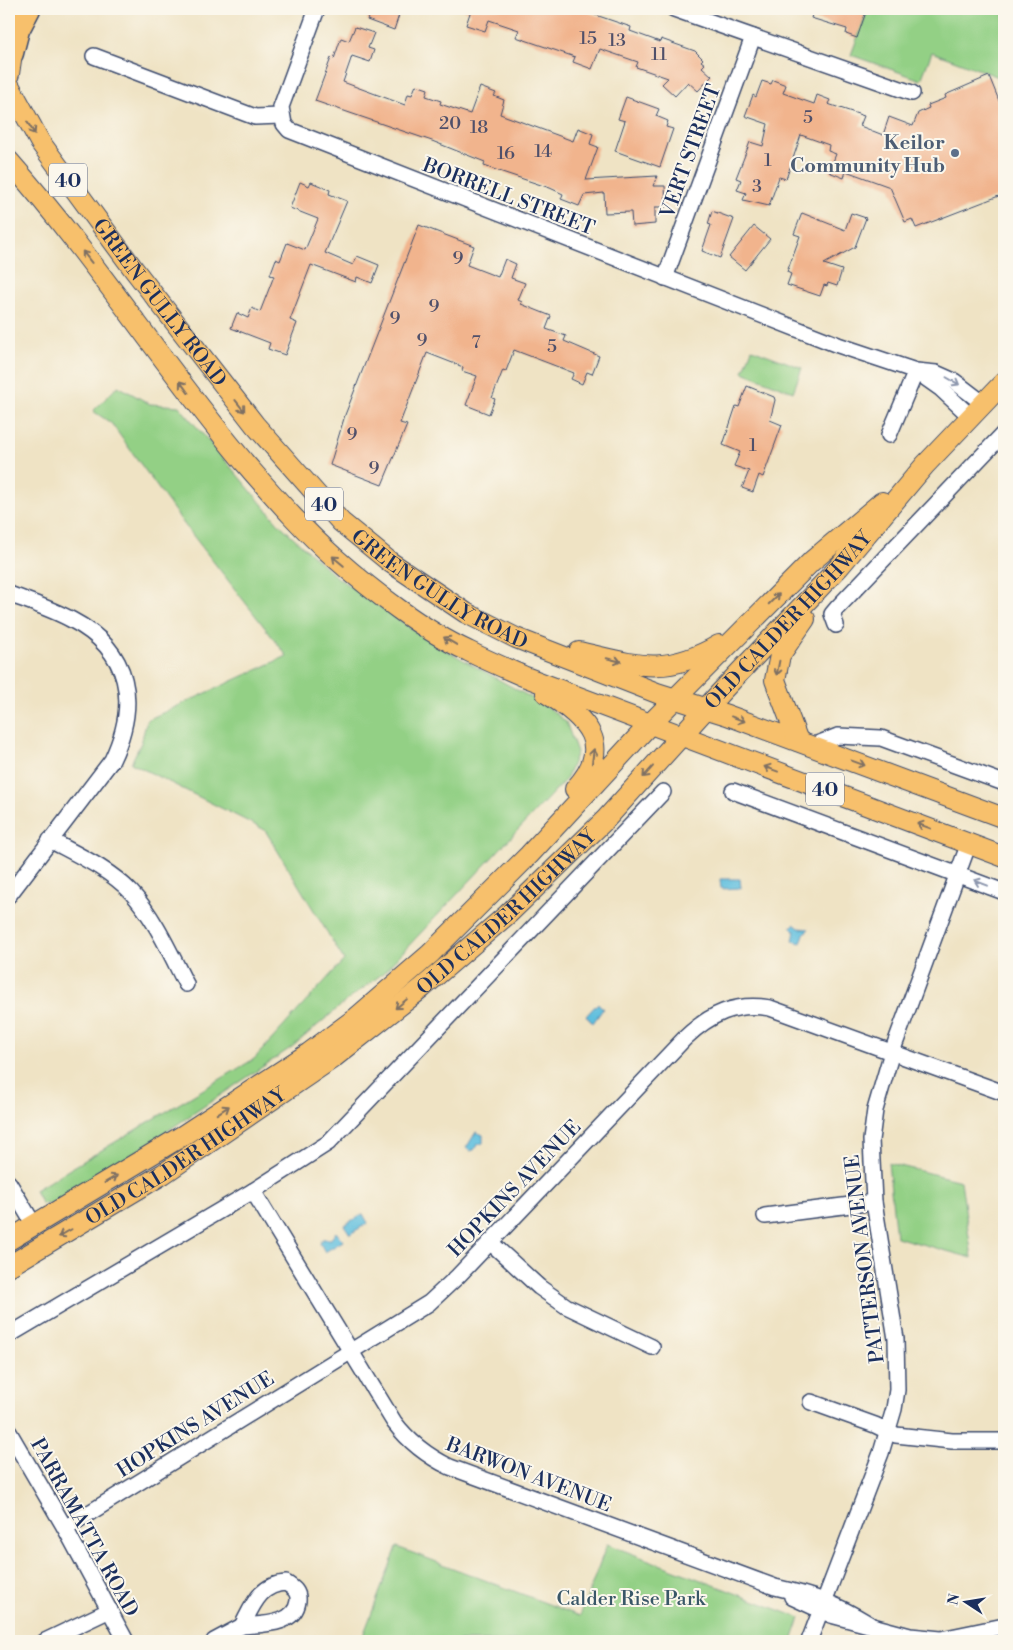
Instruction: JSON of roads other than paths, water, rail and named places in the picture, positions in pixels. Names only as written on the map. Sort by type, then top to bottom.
[{"type":"highway","points":[[10,64],[18,30],[29,9]]},
{"type":"main road","name":"GREEN GULLY ROAD","points":[[9,85],[40,142],[135,271],[255,425],[341,522],[390,562],[434,593],[483,623],[516,638],[674,700],[706,709],[806,744],[1004,818]]},
{"type":"main road","name":"GREEN GULLY ROAD","points":[[9,161],[45,203],[202,411],[300,524],[335,558],[417,620],[466,651],[493,662],[650,724],[1004,857]]},
{"type":"main road","name":"OLD CALDER HIGHWAY","points":[[9,1266],[95,1216],[213,1141],[378,1024],[466,951],[550,874],[606,819],[681,735],[839,567],[925,466],[1004,384]]},
{"type":"main road","name":"OLD CALDER HIGHWAY","points":[[11,1235],[34,1225],[182,1136],[302,1058],[356,1018],[430,954],[529,855],[650,724],[812,561],[925,466]]},
{"type":"main road","points":[[806,744],[780,696],[776,680],[777,666],[785,646],[839,567]]},
{"type":"main road","points":[[516,638],[636,665],[655,667],[697,657],[740,634]]},
{"type":"main road","points":[[430,954],[516,852],[582,782],[593,761],[594,740],[581,718],[554,698],[493,662]]},
{"type":"main road","points":[[33,1252],[34,1225]]},
{"type":"main road","points":[[11,1235],[33,1252]]},
{"type":"street","points":[[94,56],[248,115],[255,117],[281,116],[283,100],[317,9]]},
{"type":"street","points":[[674,9],[912,92]]},
{"type":"street","name":"VERT STREET","points":[[665,278],[753,37]]},
{"type":"street","name":"BORRELL STREET","points":[[281,116],[284,124],[296,134],[852,350],[916,372],[978,410]]},
{"type":"street","points":[[889,435],[916,372]]},
{"type":"street","points":[[836,625],[832,614],[837,608],[1004,433]]},
{"type":"street","points":[[9,594],[72,620],[92,633],[116,659],[127,691],[128,712],[125,728],[112,760],[9,895]]},
{"type":"street","points":[[806,744],[838,736],[869,736],[893,742],[1004,783]]},
{"type":"street","points":[[733,791],[1004,892]]},
{"type":"street","points":[[9,1334],[253,1191],[328,1144],[664,792]]},
{"type":"street","points":[[50,840],[98,866],[130,892],[158,931],[186,984]]},
{"type":"street","name":"PATTERSON AVENUE","points":[[809,1641],[888,1431],[897,1390],[898,1368],[890,1299],[874,1202],[871,1140],[880,1088],[969,843]]},
{"type":"street","name":"HOPKINS AVENUE","points":[[65,1528],[429,1303],[686,1038],[702,1022],[716,1014],[743,1006],[770,1008],[1004,1093]]},
{"type":"street","points":[[9,1183],[34,1225]]},
{"type":"street","name":"BARWON AVENUE","points":[[253,1191],[398,1428],[416,1446],[434,1459],[822,1606],[839,1606],[869,1624],[910,1636],[941,1639],[1004,1626]]},
{"type":"street","points":[[765,1216],[874,1202]]},
{"type":"street","points":[[490,1242],[539,1287],[559,1302],[652,1347]]},
{"type":"street","points":[[811,1402],[902,1436],[944,1441],[1004,1441]]},
{"type":"street","name":"PARRAMATTA ROAD","points":[[9,1432],[65,1528],[126,1641]]},
{"type":"street","points":[[46,1641],[110,1610]]},
{"type":"street","points":[[214,1641],[242,1626]]},
{"type":"water","points":[[720,879],[740,879],[741,888],[721,889]]},
{"type":"water","points":[[794,924],[799,928],[809,929],[804,934],[801,943],[793,941],[795,931],[791,927]]},
{"type":"water","points":[[598,1003],[603,1009],[593,1023],[586,1016]]},
{"type":"water","points":[[476,1132],[483,1135],[483,1143],[470,1151],[466,1148]]},
{"type":"water","points":[[363,1214],[368,1223],[350,1234],[344,1225]]},
{"type":"water","points":[[336,1232],[343,1241],[325,1252],[320,1243],[323,1239],[331,1239]]},
{"type":"place","name":"Keilor Community Hub","points":[[955,153]]},
{"type":"park label","name":"Calder Rise Park","points":[[631,1598]]}]
